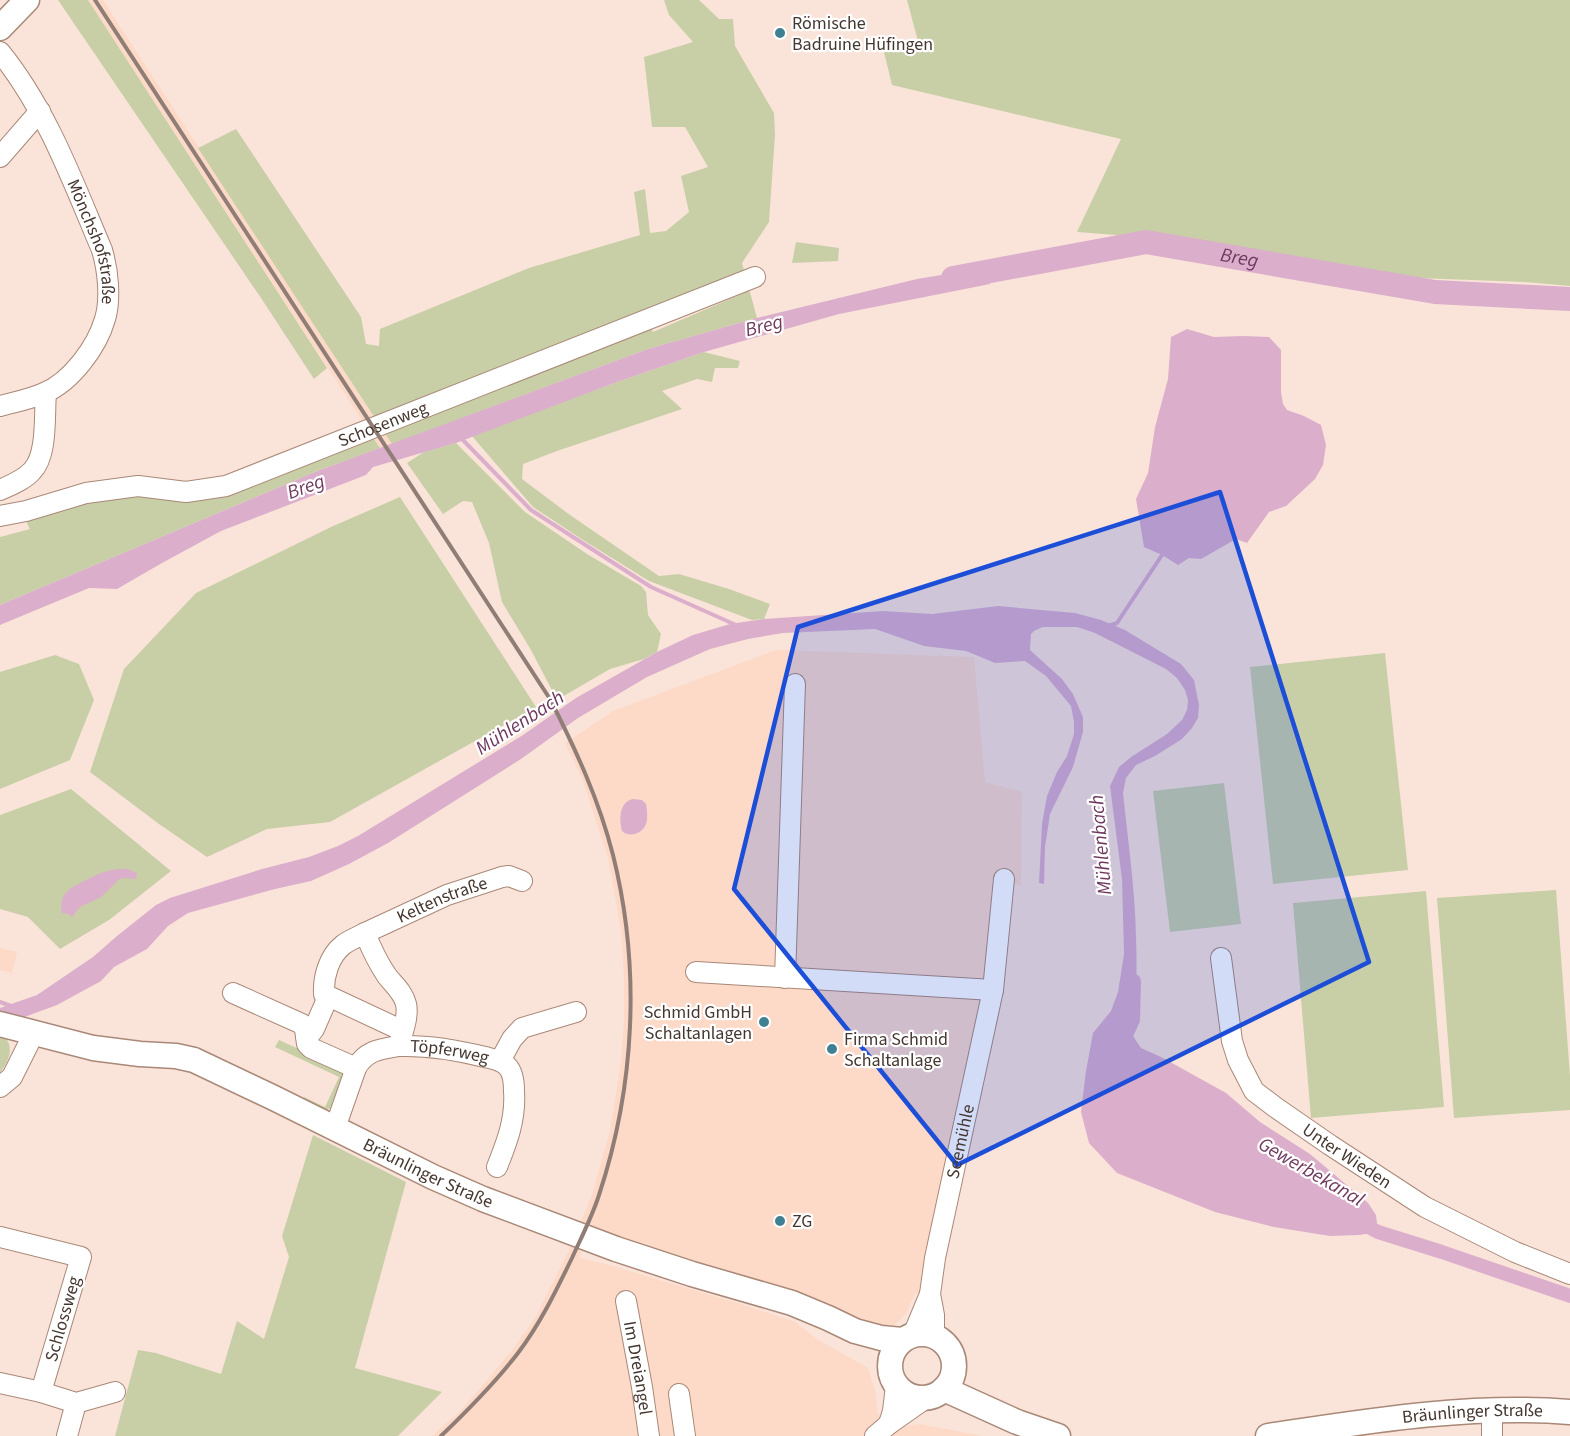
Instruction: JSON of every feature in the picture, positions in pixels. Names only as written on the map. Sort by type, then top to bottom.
[{"type":"main road","points":[[0,28],[27,0]]},
{"type":"main road","name":"Bräunlinger Straße","points":[[14,1028],[93,1048],[176,1056],[194,1060],[433,1177],[483,1199],[616,1249],[798,1305],[855,1331],[881,1338],[917,1337]]},
{"type":"main road","name":"Bräunlinger Straße","points":[[855,1331],[890,1362]]},
{"type":"main road","points":[[941,1386],[953,1358],[945,1343],[917,1337],[894,1350],[890,1362],[890,1374],[896,1386],[909,1396],[941,1386],[1017,1422],[1058,1436]]},
{"type":"main road","name":"Bräunlinger Straße","points":[[1268,1436],[1461,1412],[1527,1409],[1570,1412]]},
{"type":"street","name":"Mönchshofstraße","points":[[0,52],[40,111],[52,135],[98,240],[107,267],[105,320],[79,366],[46,393],[0,406]]},
{"type":"street","points":[[0,157],[40,111]]},
{"type":"street","name":"Schosenweg","points":[[0,516],[26,511],[86,493],[127,487],[138,486],[186,492],[226,486],[755,277]]},
{"type":"street","points":[[0,490],[21,480],[33,470],[41,456],[46,393]]},
{"type":"street","points":[[785,978],[795,684]]},
{"type":"street","name":"Keltenstraße","points":[[328,997],[324,994],[326,975],[332,959],[343,945],[447,895],[502,877],[509,876],[522,881]]},
{"type":"street","name":"Seemühle","points":[[917,1337],[934,1315],[930,1294],[935,1258],[993,990],[1004,879]]},
{"type":"street","points":[[365,933],[375,957],[387,976],[402,993],[406,1003],[401,1039]]},
{"type":"street","name":"Unter Wieden","points":[[1221,958],[1232,1041],[1238,1060],[1254,1091],[1330,1145],[1425,1207],[1515,1252],[1570,1274]]},
{"type":"street","points":[[696,972],[993,990]]},
{"type":"street","points":[[233,993],[302,1024],[307,1044],[311,1048],[356,1068]]},
{"type":"street","points":[[306,1036],[314,1029],[328,997],[401,1039]]},
{"type":"street","name":"Töpferweg","points":[[500,1061],[512,1039],[522,1028],[576,1012]]},
{"type":"street","points":[[0,1087],[12,1077],[29,1043],[14,1028]]},
{"type":"street","points":[[335,1128],[360,1059],[401,1039]]},
{"type":"street","name":"Töpferweg","points":[[401,1039],[500,1061],[508,1066],[513,1076],[515,1106],[512,1128],[497,1167]]},
{"type":"street","name":"Schlossweg","points":[[0,1237],[81,1257],[41,1392]]},
{"type":"street","name":"Im Dreiangel","points":[[626,1301],[649,1436]]},
{"type":"street","points":[[0,1383],[76,1403],[116,1392]]},
{"type":"street","points":[[882,1430],[893,1411],[896,1386]]},
{"type":"street","points":[[882,1430],[941,1386]]},
{"type":"street","name":"Im Dreiangel","points":[[679,1394],[685,1436]]},
{"type":"street","points":[[67,1436],[76,1403]]},
{"type":"street","points":[[1492,1410],[1492,1436]]},
{"type":"highlighted area","points":[[1220,492],[1369,962],[957,1165],[734,889],[798,627]]},
{"type":"shaded area","points":[[88,0],[103,0],[392,444],[380,448]]},
{"type":"shaded area","points":[[776,650],[974,657],[985,782],[1022,792],[1021,886],[1004,879],[930,1294],[915,1293],[906,1314],[894,1325],[873,1325],[820,1302],[641,1249],[590,1231],[579,1258],[606,1264],[795,1322],[817,1339],[868,1368],[875,1390],[878,1414],[906,1426],[919,1424],[983,1436],[432,1436],[462,1409],[513,1349],[535,1318],[569,1250],[592,1195],[610,1131],[621,1062],[624,1019],[621,930],[608,857],[583,781],[565,743],[613,711]]},
{"type":"shaded area","points":[[0,948],[17,952],[12,973],[0,970]]},
{"type":"green space","points":[[58,0],[88,0],[327,368],[314,379],[261,298]]},
{"type":"green space","points":[[664,0],[699,0],[719,19],[733,19],[735,46],[774,113],[775,135],[769,222],[742,263],[757,318],[648,349],[392,444],[198,148],[236,129],[361,317],[366,344],[379,346],[380,329],[529,268],[640,235],[634,192],[645,189],[650,233],[666,231],[689,212],[681,176],[708,167],[685,127],[652,127],[644,57],[693,42],[669,15]],"holes":[[[737,273],[744,293],[653,332],[643,312]]]},
{"type":"green space","points":[[907,0],[1570,0],[1570,286],[1416,278],[1142,237],[1077,232],[1121,139],[892,85],[883,48],[918,41]]},
{"type":"green space","points":[[796,242],[839,248],[838,261],[792,263]]},
{"type":"green space","points":[[704,352],[740,361],[738,368],[715,368],[712,382],[697,379],[662,391],[682,409],[523,464],[522,479],[659,576],[679,574],[770,604],[764,619],[752,620],[649,581],[583,540],[533,507],[472,436]]},
{"type":"green space","points":[[370,433],[380,448],[320,470],[0,605],[0,537],[30,529],[25,519],[127,494],[163,499]]},
{"type":"green space","points":[[456,443],[525,512],[587,554],[641,586],[646,592],[648,615],[661,634],[657,652],[644,659],[610,669],[562,697],[556,698],[502,602],[489,543],[472,502],[463,501],[443,514],[407,463],[424,452]]},
{"type":"green space","points":[[400,497],[536,707],[330,822],[267,829],[207,857],[90,772],[124,669],[196,593],[331,527]]},
{"type":"green space","points":[[1385,653],[1408,870],[1273,884],[1250,667]]},
{"type":"green space","points":[[55,655],[79,664],[94,700],[70,760],[0,789],[0,672]]},
{"type":"green space","points":[[1224,783],[1241,924],[1170,932],[1153,791]]},
{"type":"green space","points":[[71,789],[171,871],[109,920],[60,949],[28,917],[0,909],[0,815]]},
{"type":"green space","points":[[1556,890],[1570,1076],[1570,1110],[1454,1118],[1437,898]]},
{"type":"green space","points":[[1426,891],[1444,1107],[1311,1118],[1293,903]]},
{"type":"green space","points":[[0,1032],[8,1042],[10,1052],[0,1073]]},
{"type":"green space","points":[[279,1040],[345,1070],[332,1107],[320,1110],[301,1101],[304,1097],[325,1107],[339,1077],[275,1047]]},
{"type":"green space","points":[[313,1135],[406,1182],[355,1368],[442,1392],[398,1436],[115,1436],[138,1350],[156,1353],[221,1374],[237,1321],[264,1339],[289,1257],[282,1236]]},
{"type":"water","points":[[984,268],[990,284],[839,314],[704,352],[617,382],[456,443],[373,467],[366,475],[221,531],[117,589],[89,588],[0,625],[0,605],[320,470],[648,349],[757,318],[917,279]]},
{"type":"water","points":[[1187,329],[1214,337],[1269,337],[1281,350],[1283,404],[1287,410],[1321,425],[1326,445],[1323,465],[1315,479],[1286,506],[1269,512],[1247,543],[1236,539],[1201,559],[1189,558],[1178,565],[1144,547],[1136,499],[1148,473],[1155,427],[1168,379],[1171,337]]},
{"type":"water","points":[[998,606],[1075,613],[1101,620],[1125,630],[1181,664],[1194,680],[1199,705],[1198,718],[1192,728],[1182,739],[1136,765],[1126,778],[1123,793],[1135,919],[1137,998],[1128,998],[1128,1020],[1139,1020],[1133,1036],[1141,1048],[1226,1093],[1260,1122],[1310,1154],[1368,1203],[1376,1215],[1378,1232],[1330,1236],[1274,1227],[1215,1212],[1117,1173],[1089,1143],[1081,1112],[1093,1033],[1111,1011],[1118,992],[1124,954],[1122,879],[1110,786],[1119,767],[1167,734],[1182,720],[1187,710],[1188,700],[1177,678],[1166,669],[1095,633],[1077,627],[1043,627],[1031,634],[1030,650],[1062,679],[1073,694],[1083,717],[1083,732],[1073,767],[1050,814],[1045,847],[1044,884],[1039,883],[1042,824],[1047,796],[1067,756],[1074,734],[1071,706],[1046,676],[1025,661],[995,663],[966,651],[924,646],[875,629],[783,633],[710,649],[647,677],[578,718],[521,759],[388,843],[311,881],[188,913],[168,926],[147,949],[114,967],[101,981],[57,1005],[0,1026],[0,1008],[37,995],[93,957],[156,905],[170,898],[262,869],[309,857],[358,836],[523,735],[576,698],[657,652],[693,635],[730,624],[764,619],[883,611],[932,614]]},
{"type":"water","points":[[633,799],[642,800],[646,804],[647,820],[642,830],[635,834],[628,834],[622,831],[621,812],[625,804]]},
{"type":"water","points":[[120,869],[137,873],[136,879],[118,880],[101,897],[80,907],[72,917],[62,913],[62,900],[72,887],[100,873]]},
{"type":"waterway","name":"Breg","points":[[953,278],[1146,242],[1435,292],[1570,299]]},
{"type":"waterway","points":[[460,437],[531,510],[651,587],[736,625]]},
{"type":"waterway","name":"Mühlenbach","points":[[1108,626],[1117,623],[1162,555]]},
{"type":"waterway","name":"Gewerbekanal","points":[[1126,1035],[1133,1020],[1134,981]]},
{"type":"waterway","points":[[0,1002],[11,1006]]},
{"type":"waterway","name":"Gewerbekanal","points":[[1363,1224],[1378,1232],[1570,1296]]},
{"type":"railway","points":[[95,0],[550,699],[586,776],[613,855],[628,940],[630,1026],[627,1069],[620,1112],[599,1195],[572,1258],[533,1331],[500,1375],[441,1436]]},
{"type":"place","name":"Römische Badruine Hüfingen","points":[[780,33]]},
{"type":"place","name":"Schmid GmbH Schaltanlagen","points":[[764,1022]]},
{"type":"place","name":"Firma Schmid Schaltanlage","points":[[832,1049]]},
{"type":"place","name":"ZG","points":[[780,1221]]}]
